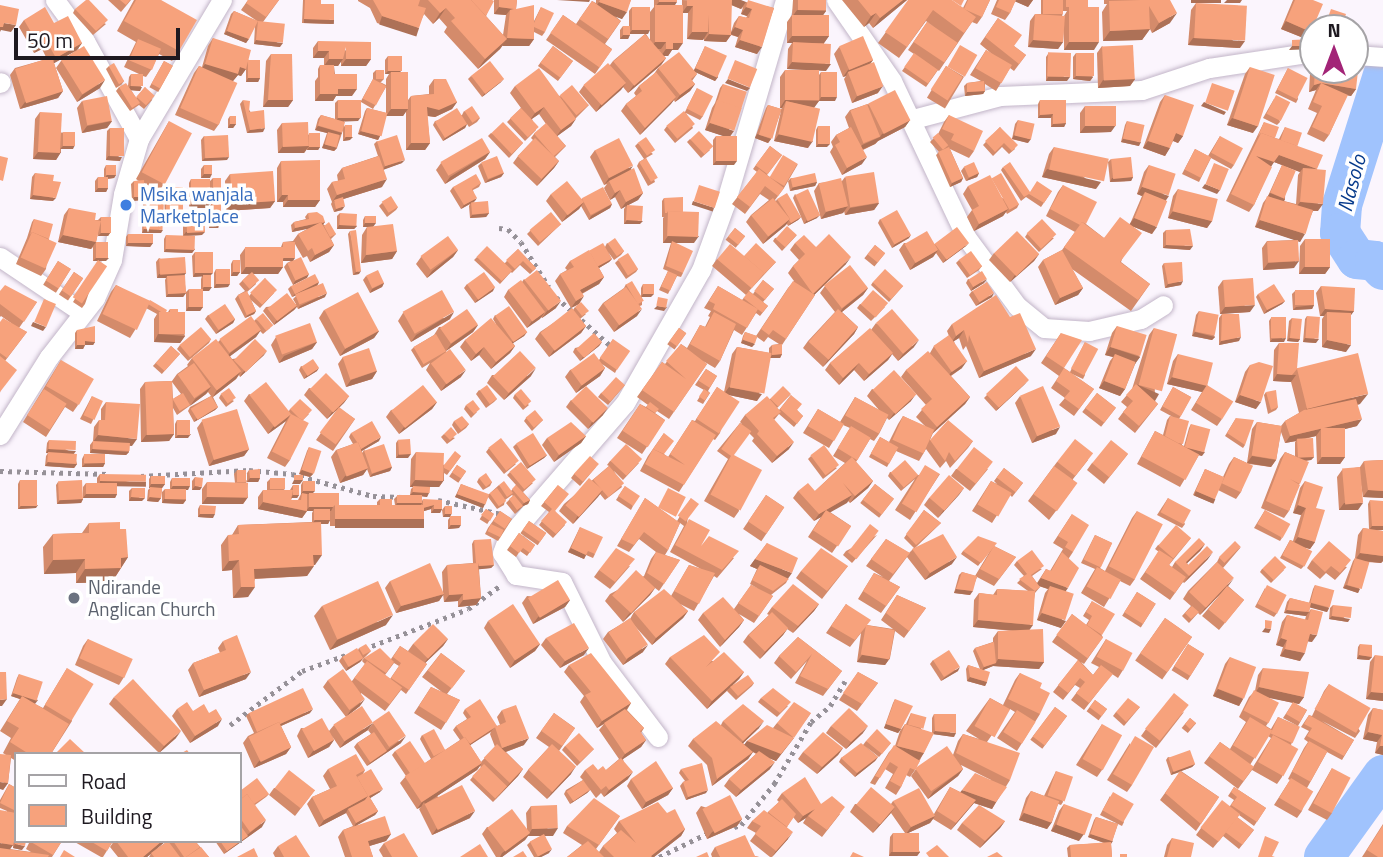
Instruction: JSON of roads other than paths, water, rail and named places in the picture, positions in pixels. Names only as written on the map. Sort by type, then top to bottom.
[{"type":"street","points":[[54,0],[85,41],[139,139]]},
{"type":"street","points":[[0,435],[49,357],[83,313],[112,260],[123,194],[139,139],[222,0]]},
{"type":"street","points":[[658,737],[636,714],[602,663],[562,582],[516,575],[502,553],[524,519],[625,403],[701,270],[725,204],[785,0]]},
{"type":"street","points":[[836,0],[868,42],[913,119],[967,237],[1017,306],[1044,328],[1090,331],[1119,327],[1163,305]]},
{"type":"street","points":[[913,119],[1000,96],[1142,90],[1209,68],[1299,54]]},
{"type":"street","points":[[0,257],[83,313]]},
{"type":"waterway","name":"Nasolo","points":[[1383,75],[1342,205],[1340,233],[1357,259],[1375,261],[1383,270]]},
{"type":"waterway","name":"Nasolo","points":[[1324,857],[1383,775]]},
{"type":"place","name":"Msika wanjala Marketplace","points":[[126,205]]},
{"type":"place","name":"Ndirande Anglican Church","points":[[74,598]]}]
